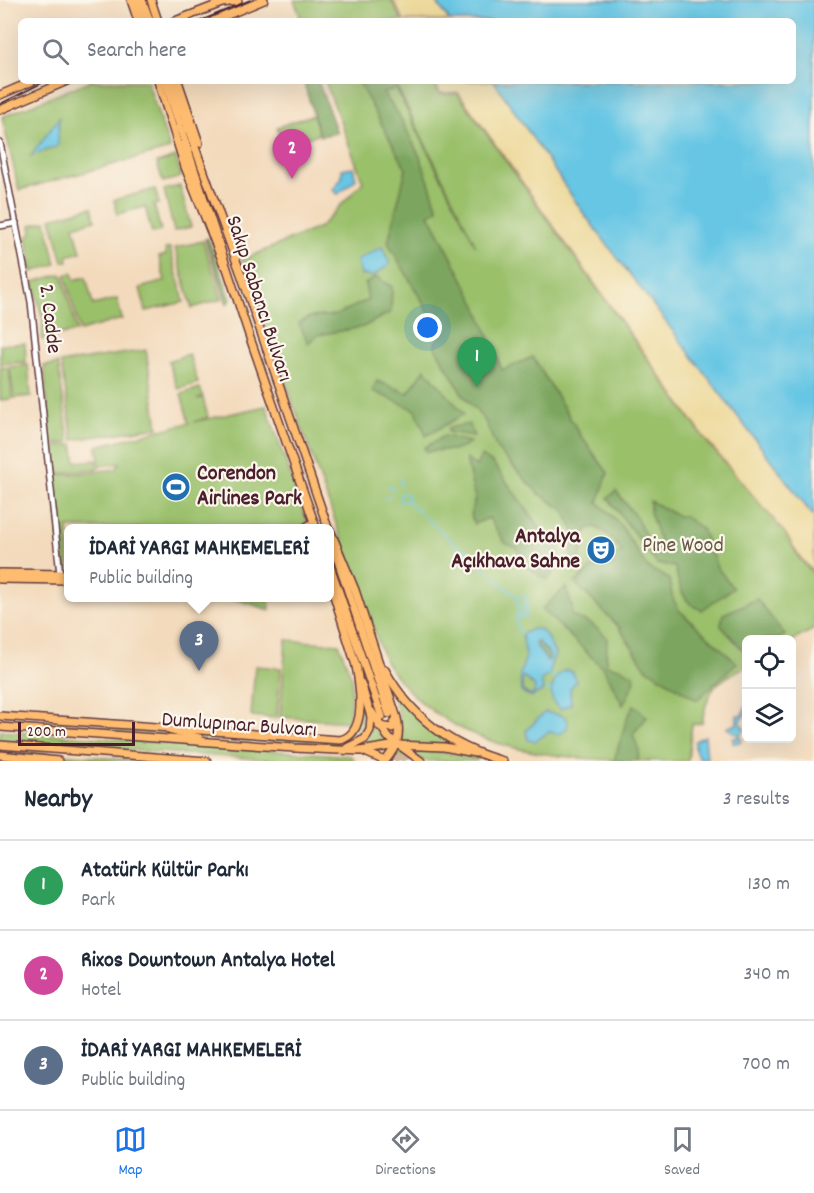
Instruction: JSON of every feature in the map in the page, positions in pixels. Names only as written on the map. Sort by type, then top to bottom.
[{"type":"main road","points":[[131,0],[137,18]]},
{"type":"main road","points":[[137,0],[143,18]]},
{"type":"main road","points":[[142,0],[149,18]]},
{"type":"main road","points":[[151,0],[157,18]]},
{"type":"main road","points":[[194,18],[239,0]]},
{"type":"main road","points":[[183,18],[222,3],[239,0]]},
{"type":"main road","points":[[220,18],[264,0]]},
{"type":"main road","points":[[0,95],[26,84]]},
{"type":"main road","points":[[4,108],[50,84]]},
{"type":"main road","points":[[4,108],[60,84]]},
{"type":"main road","points":[[159,84],[184,167],[213,243],[228,272]]},
{"type":"main road","name":"Sakıp Sabancı Bulvarı","points":[[166,84],[314,524]]},
{"type":"main road","name":"Sakıp Sabancı Bulvarı","points":[[172,84],[241,274],[326,524]]},
{"type":"main road","points":[[179,84],[241,274]]},
{"type":"main road","points":[[179,135],[235,290]]},
{"type":"main road","points":[[334,543],[355,590],[378,657],[392,728],[380,726]]},
{"type":"main road","points":[[334,547],[389,716]]},
{"type":"main road","points":[[0,573],[64,574]]},
{"type":"main road","points":[[334,576],[389,716],[399,735],[397,746],[385,761],[360,751]]},
{"type":"main road","points":[[0,579],[64,580]]},
{"type":"main road","points":[[334,596],[369,706],[380,726],[397,746],[421,761]]},
{"type":"main road","points":[[378,657],[413,710],[429,725],[475,753],[503,761]]},
{"type":"main road","points":[[0,716],[343,739],[353,733],[357,725],[359,689],[356,666]]},
{"type":"main road","points":[[323,749],[353,747],[365,739],[371,725],[369,706]]},
{"type":"main road","points":[[149,725],[216,743]]},
{"type":"main road","name":"Dumlupınar Bulvarı","points":[[0,727],[347,751],[397,746],[444,747],[475,753]]},
{"type":"main road","name":"Dumlupınar Bulvarı","points":[[0,745],[206,761]]},
{"type":"main road","points":[[347,751],[352,751],[358,759]]},
{"type":"main road","points":[[0,755],[58,761]]},
{"type":"main road","points":[[479,761],[488,757]]},
{"type":"street","name":"2. Cadde","points":[[0,143],[32,302],[64,574]]},
{"type":"street","points":[[0,226],[16,223]]},
{"type":"green space","points":[[294,0],[391,0],[400,18],[301,18]]},
{"type":"green space","points":[[83,84],[148,84],[170,149],[19,190],[2,117]]},
{"type":"green space","points":[[304,84],[319,84],[337,133],[320,136]]},
{"type":"green space","points":[[326,84],[434,84],[439,94],[458,94],[706,441],[784,531],[799,558],[814,575],[814,629],[796,639],[796,635],[742,635],[742,668],[715,687],[707,701],[702,723],[692,724],[688,761],[558,756],[517,748],[479,737],[444,719],[412,694],[385,661],[242,260],[320,227],[363,182]]},
{"type":"green space","points":[[360,84],[395,84],[476,246],[396,89],[383,93],[399,115],[421,159],[438,209],[429,214],[477,306],[502,370],[533,357],[581,436],[608,473],[598,502],[620,524],[647,567],[669,579],[673,599],[679,610],[737,663],[697,700],[646,668],[618,626],[575,583],[591,568],[613,566],[613,557],[622,551],[606,533],[595,527],[587,529],[578,566],[570,563],[575,534],[564,510],[538,493],[497,449],[485,421],[463,395],[435,347],[439,330],[388,243],[406,169]]},
{"type":"green space","points":[[313,115],[319,134],[283,146],[277,127]]},
{"type":"green space","points":[[176,157],[181,177],[163,182],[157,163]]},
{"type":"green space","points":[[180,186],[191,227],[174,231],[164,190]]},
{"type":"green space","points":[[155,189],[159,204],[154,205],[161,231],[152,233],[145,207],[117,214],[114,200]]},
{"type":"green space","points":[[92,207],[95,220],[74,226],[81,252],[67,256],[68,261],[63,262],[51,218]]},
{"type":"green space","points":[[46,221],[56,264],[32,272],[27,237],[32,233],[31,225]]},
{"type":"green space","points":[[208,238],[231,299],[227,304],[205,239]]},
{"type":"green space","points":[[203,241],[222,299],[192,308],[175,248]]},
{"type":"green space","points":[[170,248],[184,302],[146,311],[140,288],[165,281],[159,257],[166,255],[165,249]]},
{"type":"green space","points":[[72,273],[74,280],[86,277],[93,305],[117,299],[122,319],[80,331],[65,275]]},
{"type":"green space","points":[[62,274],[77,331],[42,340],[43,320],[33,282]]},
{"type":"green space","points":[[376,277],[392,287],[391,312],[363,327],[318,335],[308,343],[299,323],[310,317],[336,315],[368,300],[365,284]]},
{"type":"green space","points":[[25,343],[26,362],[0,364],[0,345]]},
{"type":"green space","points":[[146,350],[158,427],[73,440],[61,363]]},
{"type":"green space","points":[[189,354],[198,383],[178,389],[168,361]]},
{"type":"green space","points":[[58,364],[69,442],[51,445],[44,366]]},
{"type":"green space","points":[[28,365],[31,396],[14,398],[10,367]]},
{"type":"green space","points":[[9,367],[12,399],[0,400],[0,368]]},
{"type":"green space","points":[[425,369],[464,414],[426,436],[416,410],[372,391],[377,381],[408,393]]},
{"type":"green space","points":[[200,388],[203,397],[197,399],[203,398],[208,417],[194,422],[266,406],[308,524],[64,524],[63,570],[54,476],[116,469],[120,463],[100,466],[97,446],[189,423],[181,394]]},
{"type":"green space","points":[[469,424],[474,436],[448,432],[448,428]]},
{"type":"green space","points":[[444,436],[470,442],[460,449],[427,452],[424,448]]},
{"type":"green space","points":[[73,444],[76,462],[97,460],[98,468],[57,474],[54,447]]},
{"type":"green space","points":[[481,456],[493,463],[540,528],[560,549],[559,563],[548,580],[524,566],[518,549],[505,543],[489,518],[474,524],[471,515],[475,498],[466,459],[476,466]]},
{"type":"green space","name":"Pine Wood","points":[[616,491],[636,517],[651,547],[660,542],[650,512],[650,501],[678,516],[684,516],[702,529],[717,567],[733,588],[702,610],[690,603],[682,593],[675,567],[657,564],[608,498]]},
{"type":"green space","points":[[566,587],[572,607],[572,616],[590,623],[607,637],[606,665],[620,668],[634,675],[635,681],[623,705],[604,669],[542,609]]},
{"type":"green space","points":[[757,599],[785,635],[742,635],[742,649],[721,626],[723,614]]},
{"type":"green space","points":[[245,602],[269,602],[270,610]]},
{"type":"green space","points":[[286,640],[339,644],[352,678],[349,722],[280,717]]},
{"type":"green space","points":[[537,641],[548,652],[550,659],[547,662],[534,643]]},
{"type":"green space","points":[[255,666],[281,668],[277,718],[251,716]]},
{"type":"green space","points":[[387,681],[394,692],[419,718],[460,747],[400,743],[399,714]]},
{"type":"green space","points":[[361,692],[366,707],[367,728],[359,740],[352,745],[209,739],[182,732],[344,742],[358,730]]},
{"type":"green space","points":[[634,705],[647,717],[633,734],[639,751],[638,761],[614,761],[627,718]]},
{"type":"green space","points":[[0,719],[142,729],[189,738],[0,722]]},
{"type":"green space","points":[[373,722],[380,735],[394,745],[359,749],[355,747],[367,739]]},
{"type":"green space","points":[[0,731],[351,756],[354,760],[289,761],[0,741]]},
{"type":"green space","points":[[397,748],[415,761],[392,761],[390,759]]},
{"type":"green space","points":[[421,749],[479,758],[476,761],[425,761],[406,750]]},
{"type":"green space","points":[[0,750],[150,761],[104,761],[0,753]]},
{"type":"sand","points":[[393,0],[435,0],[448,18],[402,18]]},
{"type":"sand","points":[[436,84],[496,84],[585,214],[814,517],[814,573],[800,557],[785,533],[706,440],[458,92],[440,93]]},
{"type":"water","points":[[435,0],[814,0],[814,517],[584,214],[496,84],[796,84],[796,18],[448,18]]},
{"type":"water","points":[[59,118],[58,146],[31,156]]},
{"type":"water","points":[[353,167],[356,179],[338,194],[333,190],[342,177],[342,169]]},
{"type":"water","points":[[382,247],[390,264],[373,276],[361,275],[357,260]]},
{"type":"water","points":[[533,629],[540,629],[555,654],[550,674],[541,680],[543,690],[532,697],[521,692],[520,674],[526,657],[522,634]],"holes":[[[537,641],[548,652],[550,659],[547,661],[534,643]],[[523,676],[535,687],[534,694],[529,695],[522,690]]]},
{"type":"water","points":[[566,670],[573,672],[576,681],[570,689],[571,704],[561,709],[553,700],[552,689],[557,678]]},
{"type":"water","points":[[545,712],[564,716],[568,722],[566,730],[559,734],[549,732],[535,741],[528,740],[526,731]]},
{"type":"water","points":[[742,714],[740,722],[742,732],[740,734],[742,742],[733,743],[733,738],[738,738],[738,735],[727,728],[737,724],[737,715]]},
{"type":"water","points":[[705,736],[707,758],[699,758],[695,750],[695,741]]},
{"type":"waterway","points":[[400,478],[401,486]]},
{"type":"waterway","points":[[388,485],[394,490]]},
{"type":"waterway","points":[[407,501],[408,495],[401,493],[399,500],[407,501],[461,549],[462,554],[467,554]]},
{"type":"waterway","points":[[384,498],[391,497]]},
{"type":"waterway","points":[[462,549],[467,549],[467,554],[517,597],[526,596],[527,606],[517,607]]},
{"type":"waterway","points":[[517,597],[518,616]]},
{"type":"waterway","points":[[522,607],[522,617]]},
{"type":"waterway","points":[[523,634],[517,629],[516,617],[527,617],[526,607]]},
{"type":"waterway","points":[[550,674],[557,677]]},
{"type":"waterway","points":[[544,688],[552,691]]},
{"type":"tunnel","points":[[147,0],[153,18]]},
{"type":"tunnel","points":[[169,106],[179,135]]},
{"type":"tunnel","points":[[399,744],[405,761]]},
{"type":"tunnel","points":[[392,745],[398,761]]},
{"type":"tram line","points":[[207,18],[250,0]]},
{"type":"tram line","points":[[0,104],[40,84]]},
{"type":"place","name":"Rixos Downtown Antalya Hotel","points":[[292,179]]},
{"type":"place","name":"Atatürk Kültür Parkı","points":[[477,387]]},
{"type":"place","name":"Corendon Airlines Park","points":[[176,487]]},
{"type":"place","name":"Antalya Açıkhava Sahne","points":[[601,550]]},
{"type":"place","name":"İDARİ YARGI MAHKEMELERİ","points":[[199,671]]}]
